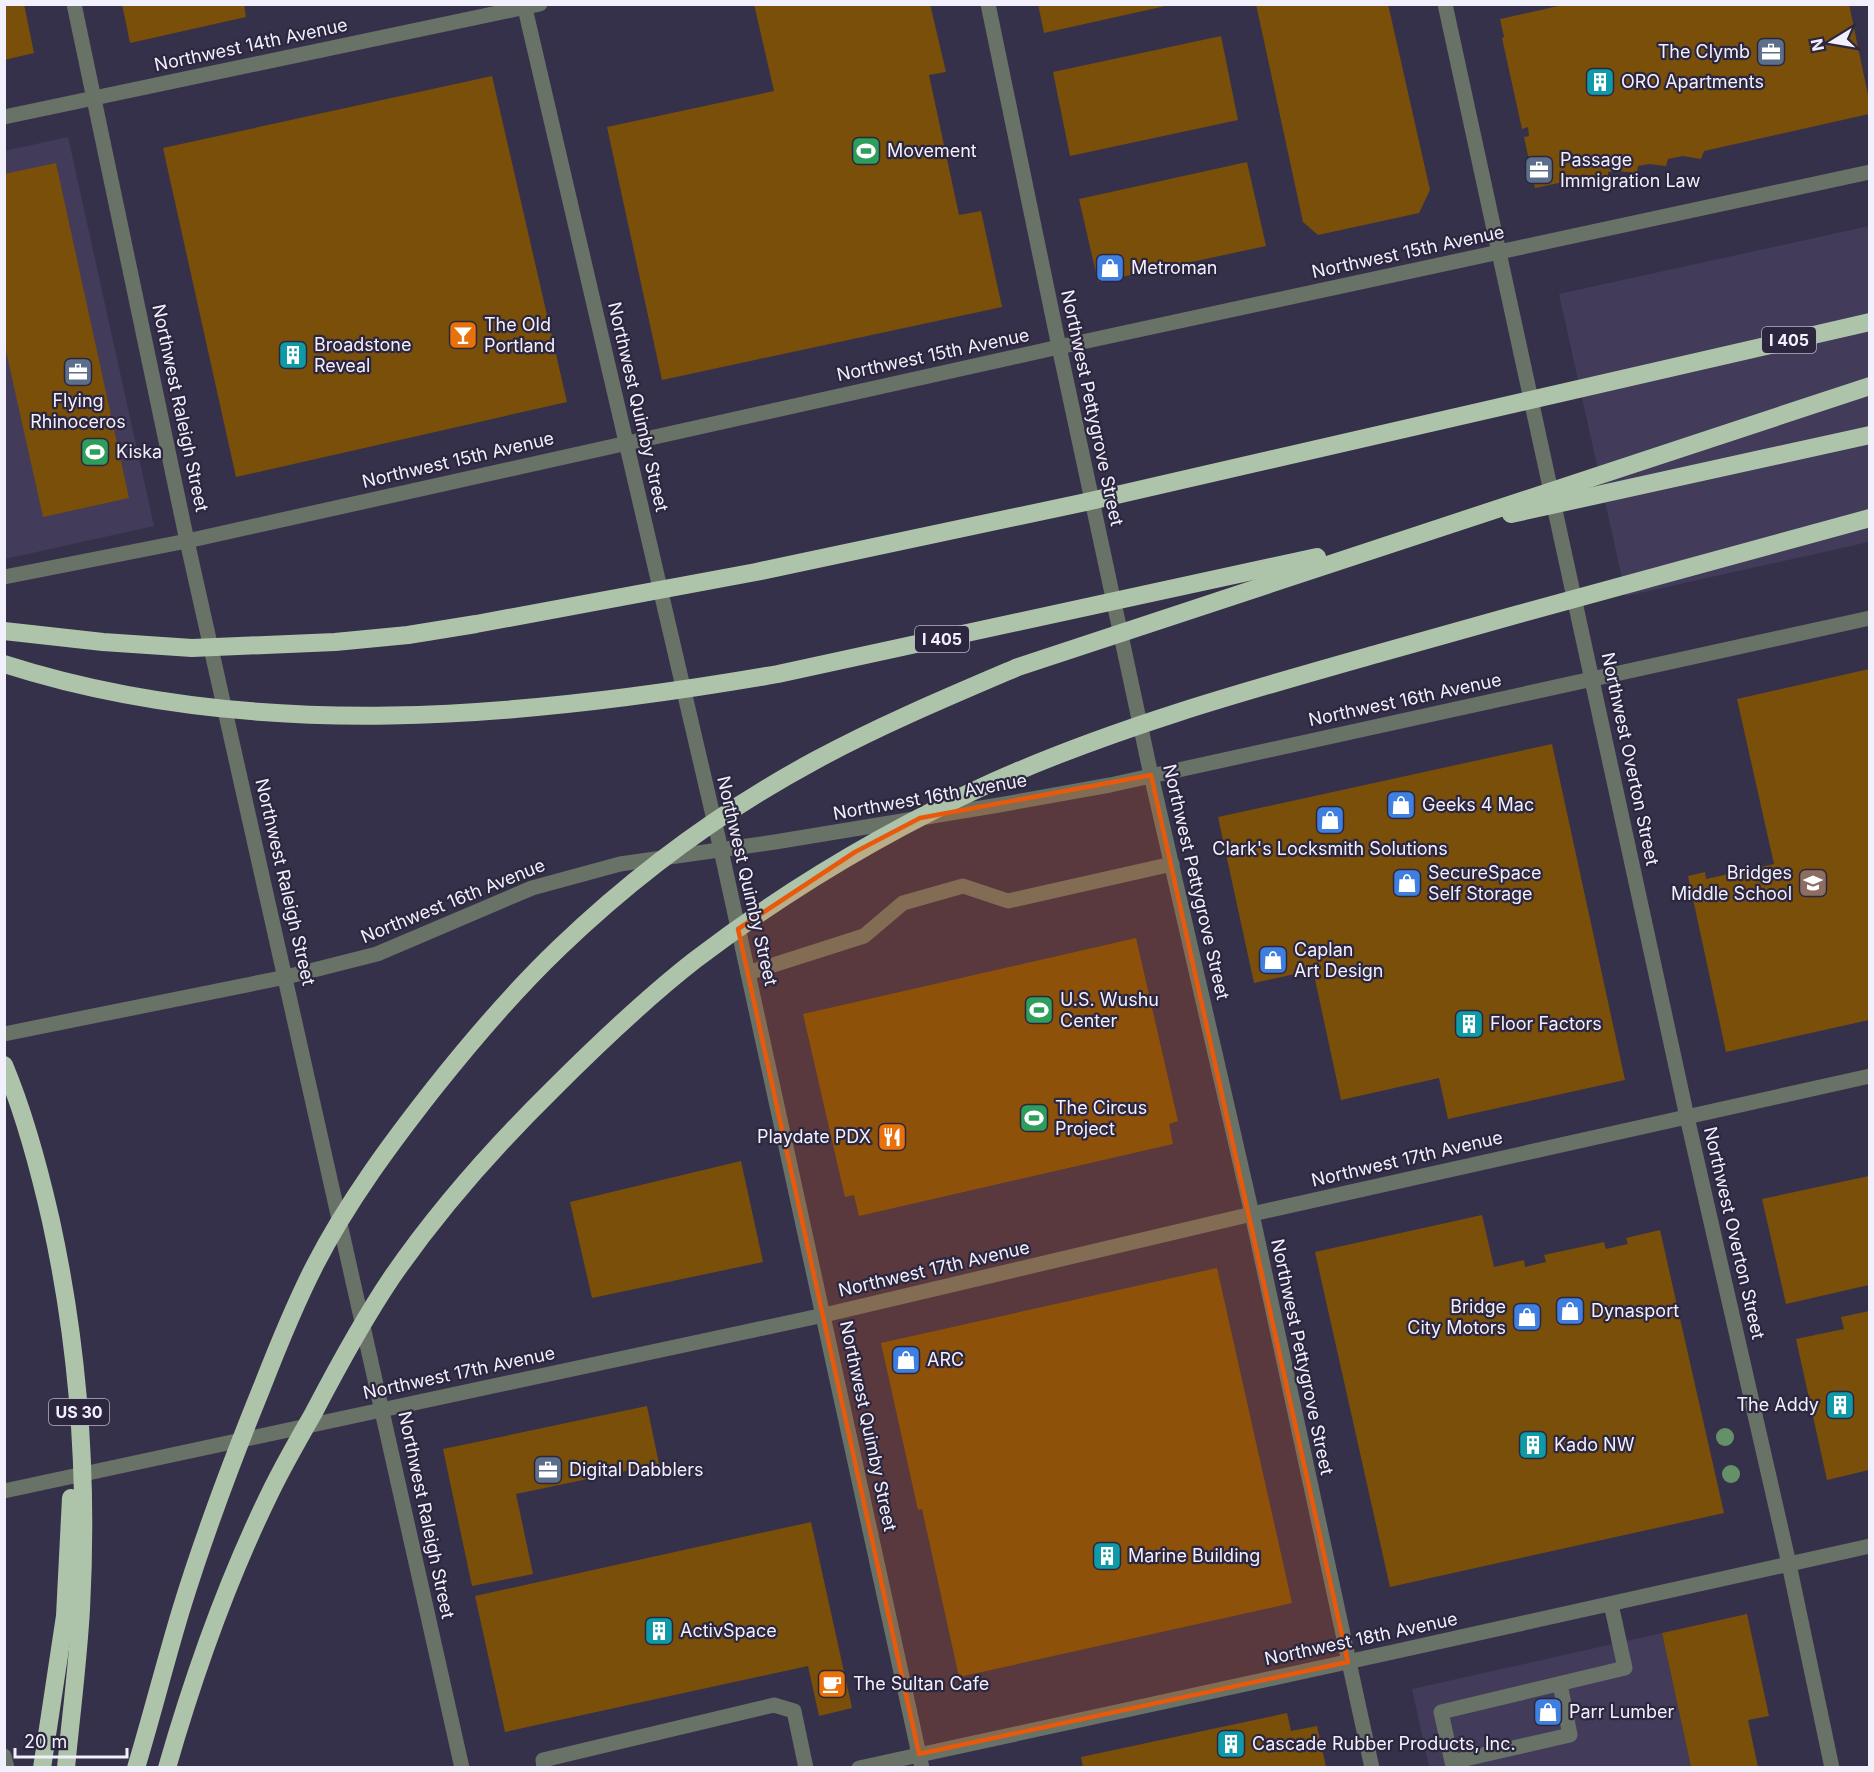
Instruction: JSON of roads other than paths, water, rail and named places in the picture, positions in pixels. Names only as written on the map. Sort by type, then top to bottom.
[{"type":"highway","name":"I 405","points":[[4,631],[103,642],[204,647],[335,642],[408,635],[486,623],[756,572],[1086,502],[1869,322]]},
{"type":"highway","points":[[136,1767],[181,1610],[221,1491],[280,1341],[315,1265],[354,1198],[395,1137],[463,1052],[558,948],[621,893],[679,847],[814,761],[937,701],[1018,668],[1869,386]]},
{"type":"highway","name":"I 405","points":[[4,664],[71,683],[142,697],[292,714],[420,716],[503,712],[588,703],[693,689],[778,674],[1074,611],[1869,435]]},
{"type":"highway","points":[[167,1767],[199,1663],[222,1601],[270,1494],[336,1371],[392,1278],[468,1178],[533,1109],[600,1042],[694,961],[786,896],[855,852],[993,782],[1082,744],[1188,708],[1292,677],[1869,518]]},
{"type":"highway","name":"US 30","points":[[4,1065],[32,1146],[49,1211],[71,1326],[79,1404],[83,1525],[81,1610],[66,1767]]},
{"type":"highway","name":"US 30","points":[[4,1096],[32,1180],[48,1250],[61,1325],[69,1397],[72,1465],[65,1616],[42,1767]]},
{"type":"street","name":"Northwest Raleigh Street","points":[[74,4],[188,541],[462,1767]]},
{"type":"street","name":"Northwest 14th Avenue","points":[[4,117],[540,4]]},
{"type":"street","name":"Northwest Pettygrove Street","points":[[988,4],[1151,775],[1252,1215],[1372,1767]]},
{"type":"street","name":"Northwest Overton Street","points":[[1445,4],[1832,1767]]},
{"type":"street","name":"Northwest Quimby Street","points":[[524,6],[721,850],[921,1761]]},
{"type":"street","name":"Northwest 15th Avenue","points":[[4,577],[188,541],[1059,347],[1869,172]]},
{"type":"street","name":"Northwest 16th Avenue","points":[[4,1034],[286,977],[377,954],[532,888],[620,864],[999,805],[1151,775],[1869,618]]},
{"type":"street","points":[[748,973],[864,936],[903,903],[963,886],[1008,901],[1172,864]]},
{"type":"street","name":"Northwest 17th Avenue","points":[[4,1491],[824,1315],[1252,1215],[1869,1076]]},
{"type":"street","name":"Northwest 18th Avenue","points":[[859,1767],[921,1761],[1348,1662],[1869,1546]]},
{"type":"street","points":[[1560,1684],[1570,1735],[1452,1762],[1441,1712],[1625,1668],[1611,1604]]},
{"type":"street","points":[[544,1767],[543,1760],[774,1705],[794,1711],[806,1767]]},
{"type":"street","points":[[4,1756],[7,1767]]},
{"type":"place","name":"The Clymb","points":[[1771,52]]},
{"type":"place","name":"ORO Apartments","points":[[1600,82]]},
{"type":"place","name":"Movement","points":[[866,151]]},
{"type":"place","name":"Passage Immigration Law","points":[[1539,170]]},
{"type":"place","name":"Metroman","points":[[1110,268]]},
{"type":"place","name":"The Old Portland","points":[[463,335]]},
{"type":"place","name":"Broadstone Reveal","points":[[293,355]]},
{"type":"place","name":"Flying Rhinoceros","points":[[78,372]]},
{"type":"place","name":"Kiska","points":[[95,452]]},
{"type":"place","name":"Geeks 4 Mac","points":[[1401,805]]},
{"type":"place","name":"Clark's Locksmith Solutions","points":[[1330,820]]},
{"type":"place","name":"SecureSpace Self Storage","points":[[1407,883]]},
{"type":"place","name":"Bridges Middle School","points":[[1813,883]]},
{"type":"place","name":"Caplan Art Design","points":[[1273,960]]},
{"type":"place","name":"U.S. Wushu Center","points":[[1039,1010]]},
{"type":"place","name":"Floor Factors","points":[[1469,1024]]},
{"type":"place","name":"The Circus Project","points":[[1034,1118]]},
{"type":"place","name":"Playdate PDX","points":[[892,1137]]},
{"type":"place","name":"Dynasport","points":[[1570,1311]]},
{"type":"place","name":"Bridge City Motors","points":[[1527,1317]]},
{"type":"place","name":"ARC","points":[[906,1360]]},
{"type":"place","name":"The Addy","points":[[1840,1405]]},
{"type":"place","name":"Kado NW","points":[[1533,1445]]},
{"type":"place","name":"Digital Dabblers","points":[[548,1470]]},
{"type":"place","name":"Marine Building","points":[[1107,1556]]},
{"type":"place","name":"ActivSpace","points":[[659,1631]]},
{"type":"place","name":"The Sultan Cafe","points":[[832,1684]]},
{"type":"place","name":"Parr Lumber","points":[[1548,1712]]},
{"type":"place","name":"Cascade Rubber Products, Inc.","points":[[1231,1744]]}]
